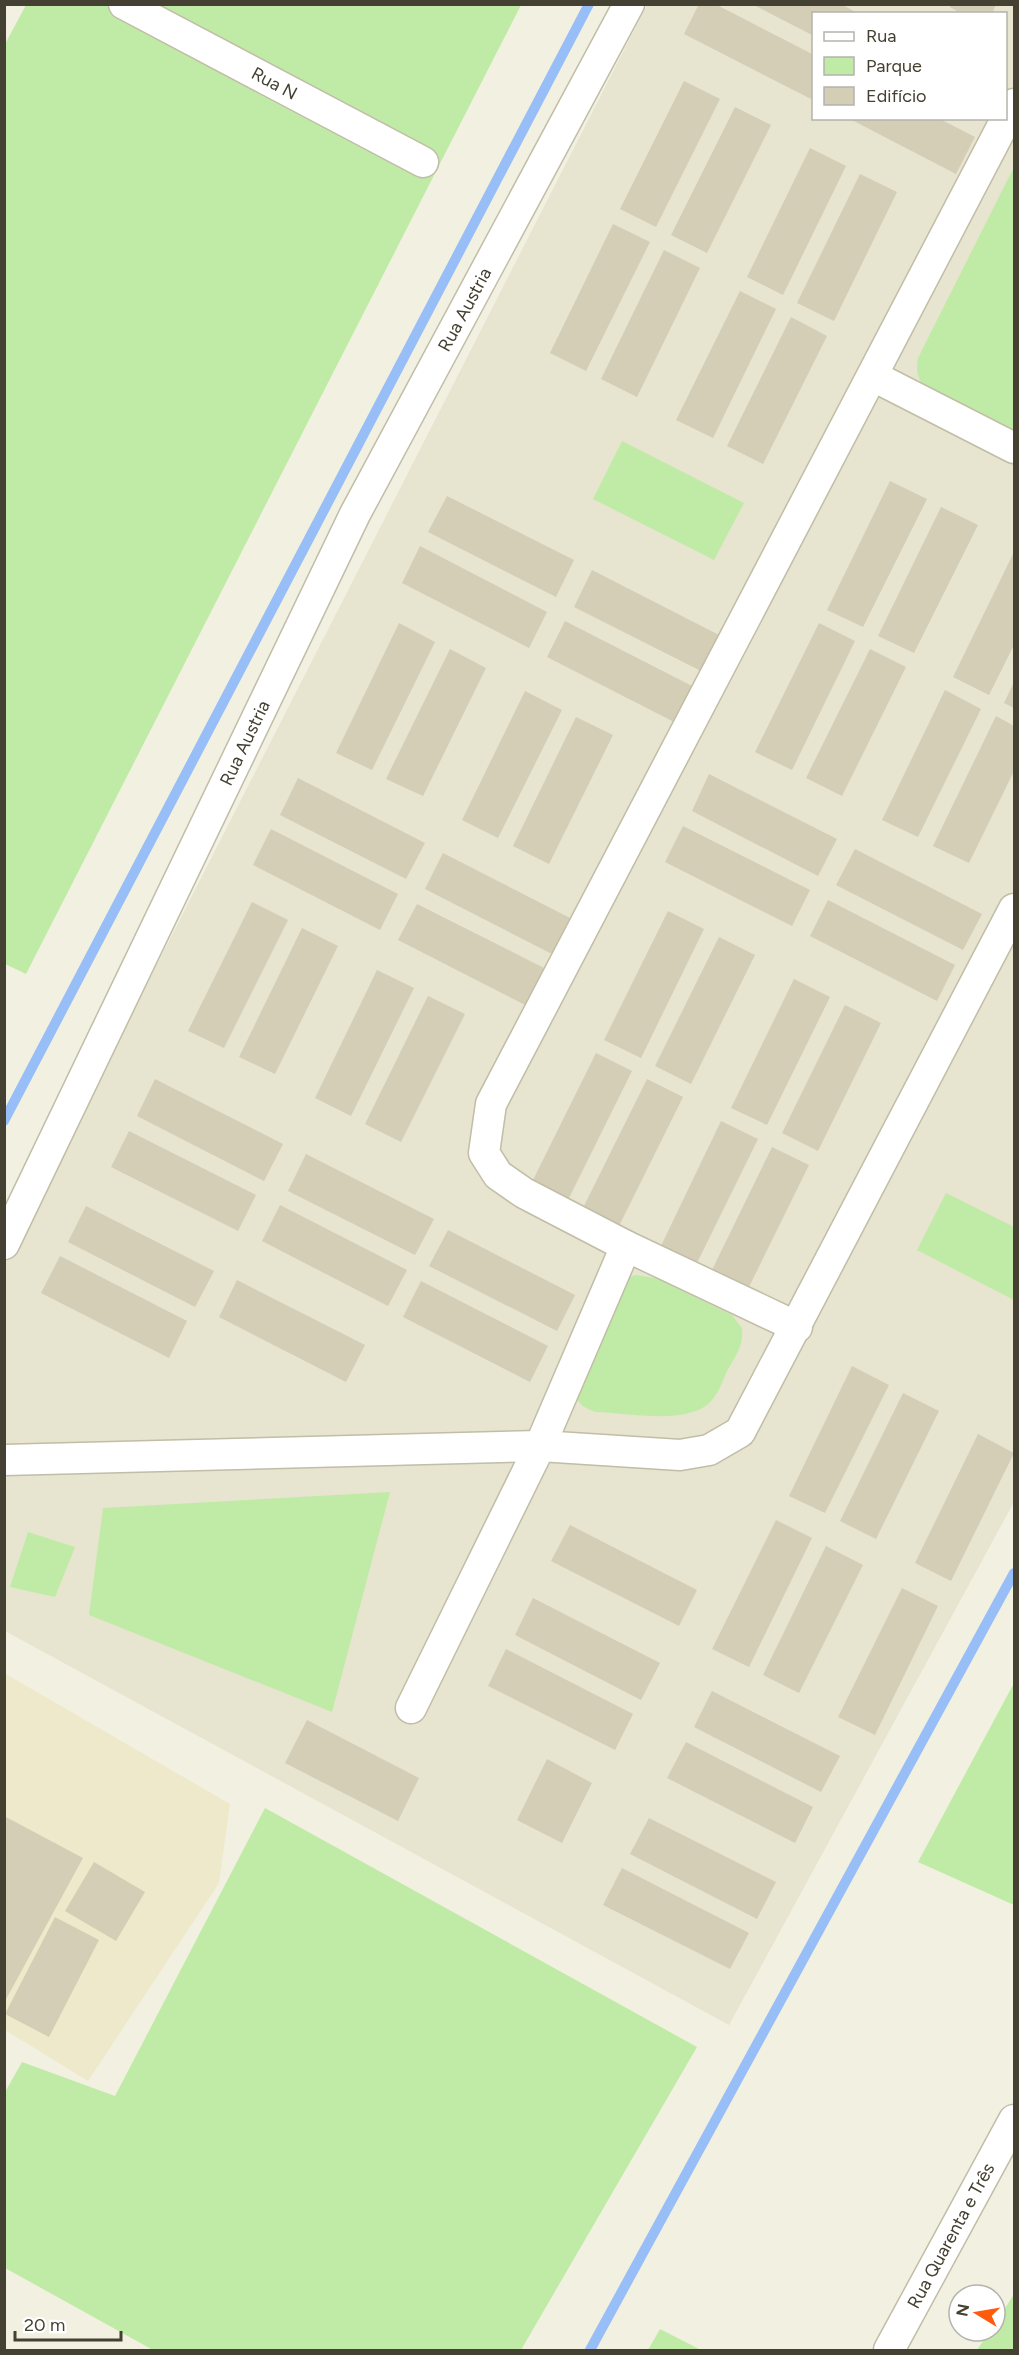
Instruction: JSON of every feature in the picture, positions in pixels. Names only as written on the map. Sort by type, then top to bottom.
[{"type":"street","name":"Rua N","points":[[124,4],[423,162]]},
{"type":"street","name":"Rua Austria","points":[[4,1244],[355,514],[501,247],[629,4]]},
{"type":"street","points":[[1007,118],[1014,104]]},
{"type":"street","points":[[797,1327],[626,1246],[524,1194],[498,1174],[484,1153],[491,1104],[1006,120]]},
{"type":"street","points":[[873,376],[1014,448]]},
{"type":"street","points":[[4,1460],[540,1446],[680,1455],[709,1449],[740,1432],[1014,909]]},
{"type":"street","points":[[411,1708],[540,1446],[626,1246]]},
{"type":"street","name":"Rua Quarenta e Três","points":[[889,2350],[1010,2137]]},
{"type":"shaded area","points":[[647,5],[1014,5],[1014,1502],[729,2025],[5,1631],[4,1264]]},
{"type":"shaded area","points":[[4,1673],[230,1804],[219,1883],[88,2081],[5,2030]]},
{"type":"green space","points":[[26,5],[521,5],[26,974],[5,964],[4,46]]},
{"type":"green space","points":[[1014,167],[1014,433],[924,387],[918,377],[917,366],[918,358]]},
{"type":"green space","points":[[622,441],[744,503],[714,560],[593,499]]},
{"type":"green space","points":[[946,1193],[1014,1227],[1014,1300],[917,1250]]},
{"type":"green space","points":[[636,1275],[656,1278],[732,1315],[742,1328],[742,1340],[736,1356],[717,1393],[702,1408],[689,1413],[658,1416],[596,1412],[582,1405],[573,1392],[626,1278]]},
{"type":"green space","points":[[390,1492],[332,1712],[89,1615],[103,1508]]},
{"type":"green space","points":[[28,1532],[75,1547],[55,1597],[10,1587]]},
{"type":"green space","points":[[1014,1683],[1014,1905],[918,1862]]},
{"type":"green space","points":[[265,1808],[697,2047],[521,2350],[153,2350],[5,2268],[5,2092],[22,2062],[115,2096]]},
{"type":"green space","points":[[1014,2294],[1014,2350],[977,2350],[982,2343],[1007,2343],[1007,2305]]},
{"type":"green space","points":[[660,2329],[701,2350],[648,2350]]},
{"type":"building","points":[[699,4],[715,4],[812,54],[812,97],[811,99],[684,34]]},
{"type":"building","points":[[752,4],[841,4],[855,12],[812,12],[812,35]]},
{"type":"building","points":[[951,4],[996,4],[993,12],[959,12],[950,7]]},
{"type":"building","points":[[684,81],[720,99],[656,227],[620,209]]},
{"type":"building","points":[[735,107],[771,125],[707,253],[671,235]]},
{"type":"building","points":[[852,120],[942,120],[975,137],[956,174]]},
{"type":"building","points":[[810,148],[846,166],[783,295],[747,277]]},
{"type":"building","points":[[860,174],[897,192],[834,321],[797,303]]},
{"type":"building","points":[[613,224],[650,242],[586,371],[550,353]]},
{"type":"building","points":[[664,250],[700,268],[637,397],[601,379]]},
{"type":"building","points":[[740,291],[776,309],[713,438],[676,420]]},
{"type":"building","points":[[791,317],[827,336],[763,464],[727,446]]},
{"type":"building","points":[[890,481],[927,499],[863,627],[827,610]]},
{"type":"building","points":[[447,496],[574,560],[556,597],[428,532]]},
{"type":"building","points":[[941,507],[978,525],[914,653],[878,636]]},
{"type":"building","points":[[420,546],[547,612],[529,648],[402,583]]},
{"type":"building","points":[[1014,552],[1014,645],[989,695],[953,677]]},
{"type":"building","points":[[592,570],[719,635],[701,671],[574,607]]},
{"type":"building","points":[[565,621],[692,686],[674,722],[547,657]]},
{"type":"building","points":[[399,623],[435,642],[372,770],[336,753]]},
{"type":"building","points":[[819,623],[855,641],[792,770],[755,752]]},
{"type":"building","points":[[450,649],[486,668],[423,796],[386,779]]},
{"type":"building","points":[[870,649],[906,667],[842,796],[806,778]]},
{"type":"building","points":[[1014,682],[1014,708],[1004,703]]},
{"type":"building","points":[[945,690],[981,709],[918,837],[882,820]]},
{"type":"building","points":[[525,691],[562,710],[498,838],[462,820]]},
{"type":"building","points":[[996,716],[1014,726],[1014,771],[969,863],[933,846]]},
{"type":"building","points":[[576,717],[613,735],[549,864],[513,846]]},
{"type":"building","points":[[709,774],[837,839],[818,876],[692,811]]},
{"type":"building","points":[[298,778],[425,843],[406,879],[280,815]]},
{"type":"building","points":[[683,826],[810,890],[792,926],[665,862]]},
{"type":"building","points":[[271,829],[398,894],[380,930],[253,865]]},
{"type":"building","points":[[855,849],[982,914],[963,950],[836,885]]},
{"type":"building","points":[[443,853],[570,918],[552,954],[425,889]]},
{"type":"building","points":[[828,900],[955,965],[937,1001],[810,936]]},
{"type":"building","points":[[252,902],[288,920],[224,1048],[188,1031]]},
{"type":"building","points":[[417,904],[544,968],[525,1005],[398,940]]},
{"type":"building","points":[[668,911],[704,929],[641,1058],[604,1040]]},
{"type":"building","points":[[302,928],[338,946],[275,1074],[239,1057]]},
{"type":"building","points":[[719,937],[755,955],[691,1084],[655,1066]]},
{"type":"building","points":[[377,970],[414,988],[351,1116],[315,1098]]},
{"type":"building","points":[[794,979],[830,997],[767,1125],[731,1108]]},
{"type":"building","points":[[428,996],[465,1014],[401,1142],[365,1124]]},
{"type":"building","points":[[845,1005],[881,1023],[818,1151],[782,1133]]},
{"type":"building","points":[[596,1053],[632,1071],[568,1200],[532,1182]]},
{"type":"building","points":[[155,1079],[283,1144],[264,1181],[137,1116]]},
{"type":"building","points":[[647,1079],[683,1097],[619,1226],[583,1208]]},
{"type":"building","points":[[721,1121],[758,1139],[695,1267],[659,1250]]},
{"type":"building","points":[[129,1131],[256,1195],[238,1231],[111,1167]]},
{"type":"building","points":[[772,1147],[809,1165],[746,1293],[709,1276]]},
{"type":"building","points":[[306,1154],[434,1219],[415,1255],[288,1191]]},
{"type":"building","points":[[280,1205],[407,1270],[388,1306],[262,1241]]},
{"type":"building","points":[[86,1206],[214,1271],[195,1307],[68,1242]]},
{"type":"building","points":[[448,1230],[575,1295],[557,1331],[429,1266]]},
{"type":"building","points":[[60,1256],[187,1321],[169,1358],[41,1293]]},
{"type":"building","points":[[237,1280],[365,1345],[346,1382],[219,1317]]},
{"type":"building","points":[[421,1281],[548,1346],[530,1382],[403,1317]]},
{"type":"building","points":[[852,1366],[889,1385],[825,1513],[789,1496]]},
{"type":"building","points":[[903,1393],[939,1411],[876,1539],[840,1521]]},
{"type":"building","points":[[978,1434],[1014,1453],[951,1581],[915,1563]]},
{"type":"building","points":[[776,1520],[812,1538],[749,1667],[712,1649]]},
{"type":"building","points":[[570,1525],[697,1590],[679,1626],[551,1561]]},
{"type":"building","points":[[826,1546],[863,1565],[799,1693],[763,1675]]},
{"type":"building","points":[[902,1588],[938,1606],[875,1735],[838,1717]]},
{"type":"building","points":[[533,1598],[660,1663],[641,1700],[515,1635]]},
{"type":"building","points":[[506,1649],[633,1714],[615,1750],[488,1686]]},
{"type":"building","points":[[712,1691],[840,1756],[821,1792],[694,1727]]},
{"type":"building","points":[[307,1720],[419,1778],[398,1821],[285,1763]]},
{"type":"building","points":[[686,1742],[813,1807],[795,1843],[667,1778]]},
{"type":"building","points":[[547,1759],[592,1783],[562,1843],[517,1820]]},
{"type":"building","points":[[4,1816],[83,1858],[4,2003]]},
{"type":"building","points":[[649,1818],[776,1882],[757,1919],[630,1854]]},
{"type":"building","points":[[94,1862],[145,1892],[116,1941],[65,1911]]},
{"type":"building","points":[[622,1868],[749,1933],[730,1969],[603,1905]]},
{"type":"building","points":[[55,1917],[99,1940],[49,2037],[5,2014]]},
{"type":"waterway","points":[[4,1121],[589,4]]},
{"type":"waterway","points":[[590,2350],[1014,1573]]}]
